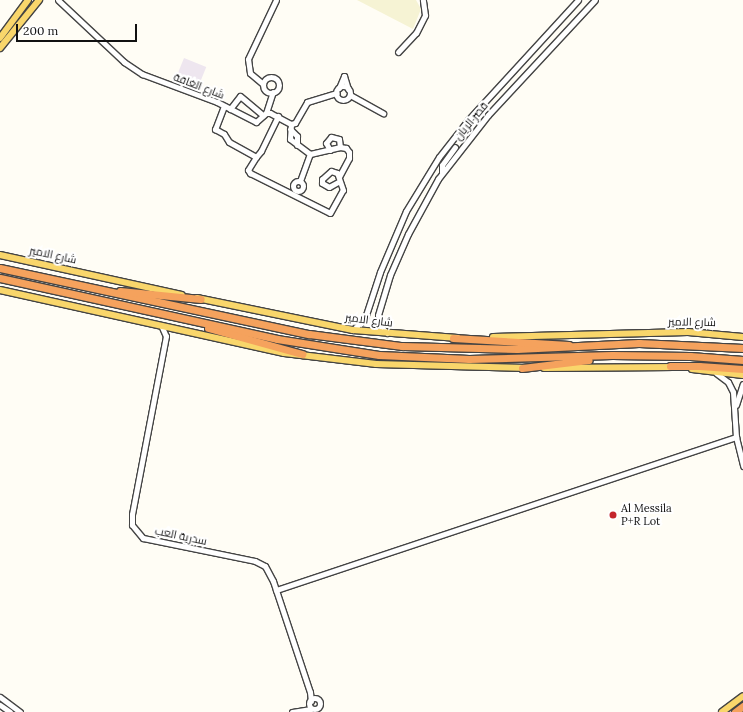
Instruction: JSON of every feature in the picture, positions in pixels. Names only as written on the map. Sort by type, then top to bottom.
[{"type":"highway","name":"شارع الامير","points":[[0,268],[309,334],[368,343],[475,350],[575,348],[646,343],[743,348]]},
{"type":"highway","points":[[0,278],[330,349],[379,355],[469,360],[612,355],[690,356],[743,360]]},
{"type":"highway","points":[[101,290],[133,291],[185,299],[201,299]]},
{"type":"highway","points":[[176,316],[302,354]]},
{"type":"highway","points":[[453,338],[561,343],[575,348]]},
{"type":"highway","points":[[522,368],[598,359],[612,355]]},
{"type":"highway","points":[[670,366],[743,369]]},
{"type":"highway","points":[[735,712],[743,706]]},
{"type":"main road","points":[[0,38],[28,0]]},
{"type":"main road","points":[[0,48],[40,0]]},
{"type":"main road","points":[[0,31],[16,16]]},
{"type":"main road","points":[[0,54],[12,33]]},
{"type":"main road","name":"شارع الامير","points":[[0,256],[353,330],[389,334],[453,338],[688,332],[743,337]]},
{"type":"main road","points":[[0,290],[175,327],[268,350],[376,364],[522,368],[670,366],[743,375]]},
{"type":"main road","points":[[722,712],[743,696]]},
{"type":"main road","points":[[728,712],[743,700]]},
{"type":"street","points":[[273,92],[266,92],[263,84],[250,73],[248,59],[276,0]]},
{"type":"street","points":[[398,52],[416,33],[425,15],[422,0]]},
{"type":"street","name":"قصر الريان","points":[[353,330],[365,318],[380,272],[406,211],[449,144],[468,120],[578,0]]},
{"type":"street","name":"قصر الريان","points":[[389,334],[381,327],[378,315],[390,275],[408,234],[442,172],[457,148],[595,0]]},
{"type":"street","name":"شارع الغافة","points":[[58,1],[124,62],[142,74],[224,106],[256,122],[265,114],[278,116],[291,124]]},
{"type":"street","points":[[350,95],[342,100],[338,90],[345,76],[350,95],[383,113]]},
{"type":"street","points":[[230,109],[240,96],[265,114],[273,92],[278,85],[275,78],[266,78],[263,84]]},
{"type":"street","points":[[278,116],[261,151],[248,170],[250,173],[330,213],[343,192],[338,180],[349,152],[346,148],[340,147],[310,154],[297,145],[289,136],[291,124],[300,118],[307,102],[338,90],[348,89]]},
{"type":"street","points":[[224,106],[215,129],[224,134],[229,142],[256,157]]},
{"type":"street","points":[[330,150],[326,143],[331,137],[339,139],[340,147]]},
{"type":"street","points":[[449,144],[457,148]]},
{"type":"street","points":[[300,181],[310,154]]},
{"type":"street","points":[[380,272],[386,276],[390,275]]},
{"type":"street","points":[[160,324],[166,336],[175,327]]},
{"type":"street","name":"سدرية العب","points":[[166,336],[132,514],[132,525],[143,538],[260,563],[268,570],[310,692],[312,703],[302,709],[292,712]]},
{"type":"street","points":[[714,371],[728,382],[735,406],[736,437],[743,466]]},
{"type":"street","points":[[735,406],[743,384]]},
{"type":"street","points":[[276,590],[736,437]]},
{"type":"street","points":[[0,697],[20,712]]},
{"type":"street","points":[[0,704],[10,712]]},
{"type":"shaded area","points":[[357,0],[416,0],[421,9],[413,29]]},
{"type":"shaded area","points":[[184,58],[206,67],[197,89],[175,80]]},
{"type":"place","name":"Al Messila P+R Lot","points":[[613,515]]}]
